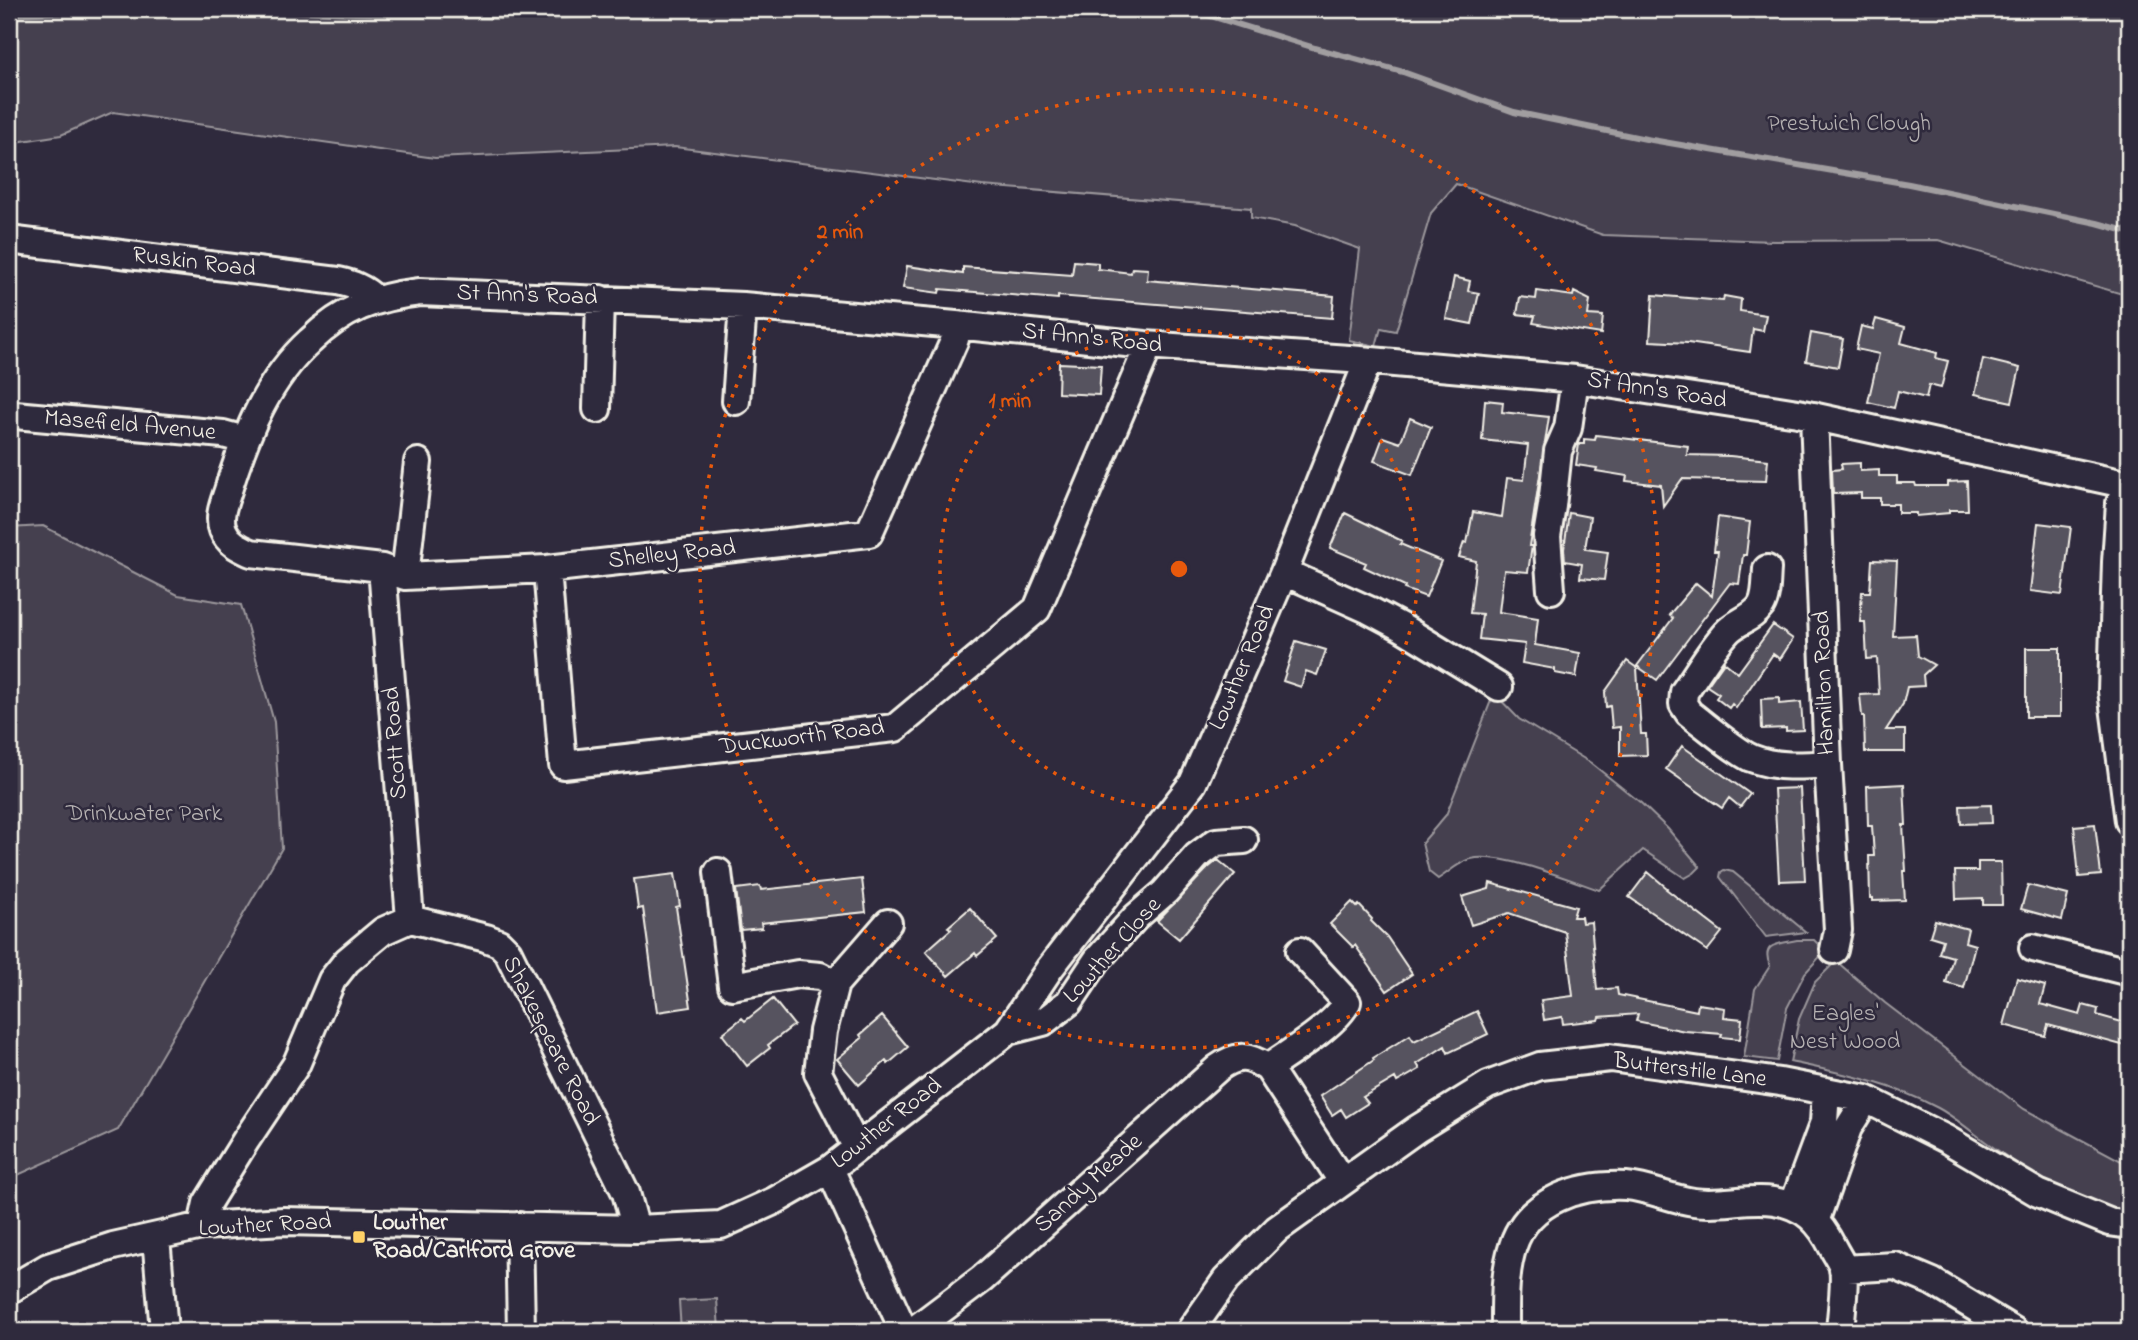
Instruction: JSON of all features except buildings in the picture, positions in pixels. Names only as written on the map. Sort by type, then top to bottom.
[{"type":"street","name":"Ruskin Road","points":[[9,240],[338,281],[367,291],[375,299]]},
{"type":"street","name":"St Ann's Road","points":[[251,553],[233,544],[223,531],[220,516],[245,440],[272,387],[294,357],[311,340],[352,310],[375,299],[420,292],[743,306],[1145,345],[1575,379],[1814,416],[2128,485]]},
{"type":"street","points":[[597,409],[600,299]]},
{"type":"street","points":[[736,401],[743,306]]},
{"type":"street","name":"Shelley Road","points":[[251,553],[394,572],[547,569],[869,533],[956,339],[956,325]]},
{"type":"street","name":"Duckworth Road","points":[[547,569],[563,765],[895,728],[1037,609],[1144,357],[1145,345]]},
{"type":"street","name":"Lowther Road","points":[[9,1290],[48,1267],[113,1246],[202,1226],[284,1221],[636,1229],[720,1225],[776,1200],[830,1169],[1008,1031],[1050,968],[1193,783],[1284,572],[1368,361]]},
{"type":"street","points":[[1551,590],[1547,536],[1558,451],[1568,428],[1575,379]]},
{"type":"street","name":"Masefield Avenue","points":[[15,415],[223,434],[245,440]]},
{"type":"street","name":"Hamilton Road","points":[[1814,416],[1828,764],[1838,930],[1834,950]]},
{"type":"street","name":"Scott Road","points":[[410,919],[394,572],[418,462]]},
{"type":"street","points":[[2128,485],[2120,503],[2112,691],[2129,821]]},
{"type":"street","points":[[1766,569],[1761,606],[1726,632],[1684,692],[1683,704],[1689,713],[1749,757],[1770,764],[1792,766],[1828,764]]},
{"type":"street","points":[[1284,572],[1401,627],[1499,687]]},
{"type":"street","name":"Lowther Close","points":[[1008,1031],[1043,1022],[1069,1002],[1097,961],[1136,917],[1166,892],[1197,856],[1216,842],[1244,840]]},
{"type":"street","points":[[718,872],[732,986],[798,974],[820,976],[835,984]]},
{"type":"street","points":[[202,1226],[207,1203],[296,1065],[332,980],[347,961],[383,931],[410,919]]},
{"type":"street","name":"Shakespeare Road","points":[[410,919],[486,938],[499,943],[508,952],[626,1193],[636,1229]]},
{"type":"street","points":[[858,1149],[818,1073],[823,1031],[835,984],[888,923]]},
{"type":"street","points":[[2033,948],[2129,972]]},
{"type":"street","points":[[1300,951],[1347,1002],[1343,1010],[1327,1024],[1268,1068],[1342,1181]]},
{"type":"street","name":"Sandy Meade","points":[[913,1331],[982,1279],[1228,1060],[1252,1058],[1268,1068]]},
{"type":"street","name":"Butterstile Lane","points":[[1190,1331],[1226,1280],[1277,1229],[1416,1129],[1488,1085],[1540,1066],[1611,1059],[1780,1082],[1866,1099],[1946,1139],[2038,1193],[2109,1222],[2129,1225]]},
{"type":"street","points":[[1804,1213],[1824,1122],[1826,1091]]},
{"type":"street","points":[[1804,1213],[1866,1099]]},
{"type":"street","points":[[830,1169],[904,1331]]},
{"type":"street","points":[[1505,1331],[1504,1294],[1513,1246],[1524,1223],[1541,1207],[1577,1190],[1627,1186],[1691,1202],[1713,1204],[1764,1200],[1804,1213],[1827,1237],[1843,1269],[1840,1331]]},
{"type":"street","points":[[519,1226],[521,1331]]},
{"type":"street","points":[[156,1237],[164,1331]]},
{"type":"street","points":[[1843,1269],[1895,1266],[1933,1282],[2014,1331]]},
{"type":"green space","name":"Prestwich Clough","points":[[9,9],[2129,9],[2129,296],[1938,240],[1774,241],[1603,235],[1456,184],[1431,213],[1396,331],[1381,328],[1376,346],[1349,340],[1360,249],[1295,226],[1251,218],[1251,208],[982,186],[675,147],[435,158],[113,112],[61,135],[9,143]]},
{"type":"green space","name":"Drinkwater Park","points":[[43,526],[178,595],[241,605],[274,722],[282,848],[118,1130],[9,1179],[9,528]]},
{"type":"green space","points":[[1494,693],[1519,719],[1591,763],[1641,803],[1668,829],[1700,867],[1685,878],[1643,850],[1599,890],[1499,859],[1467,860],[1438,879],[1429,872],[1422,843],[1446,815]]},
{"type":"green space","name":"Eagles' Nest Wood","points":[[1724,870],[1733,872],[1806,932],[1766,937],[1720,877]]},
{"type":"green space","name":"Eagles' Nest Wood","points":[[1797,940],[1814,940],[1825,951],[1805,973],[1787,1008],[1777,1061],[1744,1057],[1755,989],[1770,966],[1768,952],[1773,946]]},
{"type":"green space","name":"Eagles' Nest Wood","points":[[1836,961],[1885,1003],[2024,1109],[2129,1165],[2129,1212],[2090,1202],[2054,1186],[2019,1165],[1944,1112],[1920,1099],[1866,1080],[1790,1062],[1799,1019],[1815,982]]},
{"type":"green space","points":[[717,1299],[719,1331],[681,1331],[679,1301]]},
{"type":"waterway","points":[[9,14],[218,10],[515,17],[621,14],[674,9]]},
{"type":"waterway","points":[[1188,9],[1403,72],[1514,112],[1646,139],[1909,184],[2129,232]]},
{"type":"place","name":"Lowther Road/Carlford Grove","points":[[359,1237]]}]
